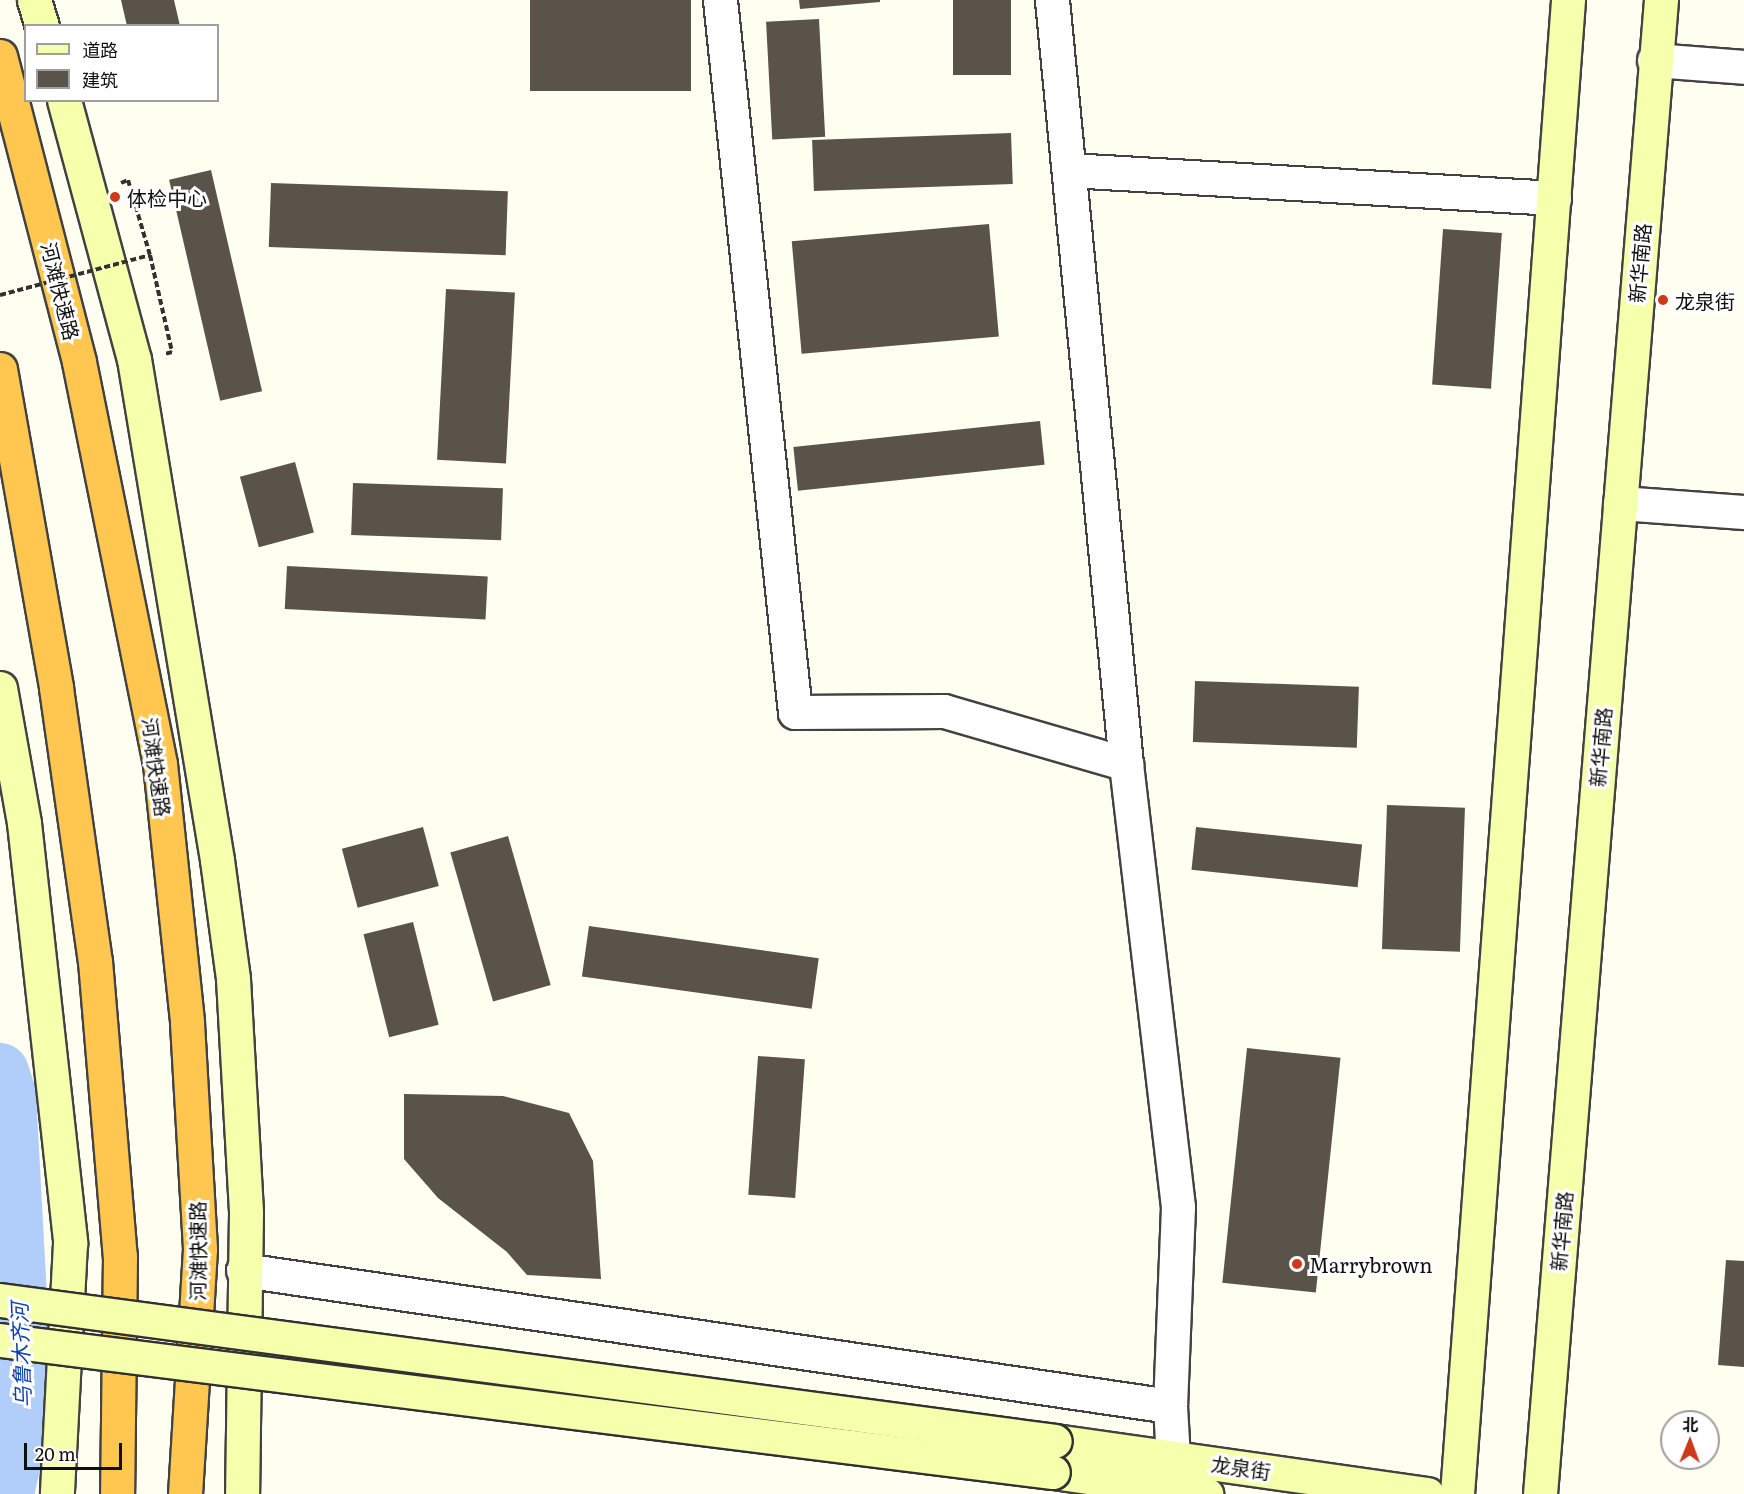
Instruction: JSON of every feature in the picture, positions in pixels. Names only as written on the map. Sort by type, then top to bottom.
[{"type":"highway","name":"河滩快速路","points":[[0,56],[79,362],[160,764],[187,1023],[200,1249],[185,1494]]},
{"type":"highway","points":[[0,369],[56,688],[95,961],[120,1256],[117,1494]]},
{"type":"street","points":[[34,0],[41,24]]},
{"type":"street","points":[[720,0],[795,712],[944,711],[1126,765]]},
{"type":"street","points":[[1052,0],[1126,765],[1178,1207],[1170,1406],[1173,1458]]},
{"type":"street","points":[[1457,1494],[1568,0]]},
{"type":"street","name":"新华南路","points":[[1540,1494],[1661,0]]},
{"type":"street","points":[[1655,60],[1744,67]]},
{"type":"street","points":[[65,102],[134,359],[217,860],[233,979],[246,1213],[243,1270],[242,1494]]},
{"type":"street","points":[[1069,170],[1554,198]]},
{"type":"street","points":[[1620,503],[1744,512]]},
{"type":"street","points":[[0,688],[24,823],[70,1243],[57,1494]]},
{"type":"street","points":[[243,1270],[1170,1406]]},
{"type":"street","points":[[0,1300],[1054,1456]]},
{"type":"street","points":[[0,1340],[1054,1456]]},
{"type":"street","name":"龙泉街","points":[[1054,1456],[1173,1458],[1427,1494]]},
{"type":"street","name":"龙泉街","points":[[1054,1456],[1206,1494]]},
{"type":"path","points":[[128,180],[150,255],[172,352]]},
{"type":"path","points":[[0,295],[150,255]]},
{"type":"building","points":[[121,0],[174,0],[180,24],[127,24]]},
{"type":"building","points":[[530,0],[691,0],[691,91],[530,91]]},
{"type":"building","points":[[799,0],[880,0],[880,2],[800,9]]},
{"type":"building","points":[[953,0],[1011,0],[1011,75],[953,75]]},
{"type":"building","points":[[819,19],[825,137],[772,140],[766,22]]},
{"type":"building","points":[[1011,133],[1013,184],[814,191],[812,140]]},
{"type":"building","points":[[211,170],[262,391],[220,401],[169,180]]},
{"type":"building","points":[[271,183],[508,191],[506,255],[269,247]]},
{"type":"building","points":[[989,224],[999,337],[802,354],[792,241]]},
{"type":"building","points":[[1443,229],[1502,233],[1491,389],[1432,385]]},
{"type":"building","points":[[446,289],[515,293],[506,463],[437,460]]},
{"type":"building","points":[[1040,421],[1045,465],[798,491],[793,447]]},
{"type":"building","points":[[295,462],[314,533],[259,547],[240,477]]},
{"type":"building","points":[[353,483],[503,488],[501,540],[351,535]]},
{"type":"building","points":[[287,566],[488,577],[485,619],[285,609]]},
{"type":"building","points":[[1195,681],[1359,687],[1357,748],[1193,742]]},
{"type":"building","points":[[1387,805],[1465,808],[1460,952],[1382,949]]},
{"type":"building","points":[[423,827],[439,886],[358,908],[342,849]]},
{"type":"building","points":[[1196,827],[1362,844],[1358,887],[1192,870]]},
{"type":"building","points":[[508,836],[551,985],[493,1002],[450,853]]},
{"type":"building","points":[[413,922],[439,1025],[389,1037],[364,934]]},
{"type":"building","points":[[589,926],[819,958],[812,1009],[582,977]]},
{"type":"building","points":[[1247,1048],[1340,1058],[1316,1293],[1222,1283]]},
{"type":"building","points":[[758,1056],[805,1059],[795,1198],[748,1195]]},
{"type":"building","points":[[404,1094],[503,1096],[569,1113],[593,1161],[601,1279],[527,1275],[507,1252],[438,1198],[404,1159]]},
{"type":"building","points":[[1726,1260],[1744,1261],[1744,1367],[1718,1365]]},
{"type":"waterway","name":"乌鲁木齐河","points":[[0,1072],[7,1094],[24,1408],[5,1494]]},
{"type":"place","name":"体检中心","points":[[115,197]]},
{"type":"place","name":"龙泉街","points":[[1663,300]]},
{"type":"place","name":"Marrybrown","points":[[1297,1264]]}]
